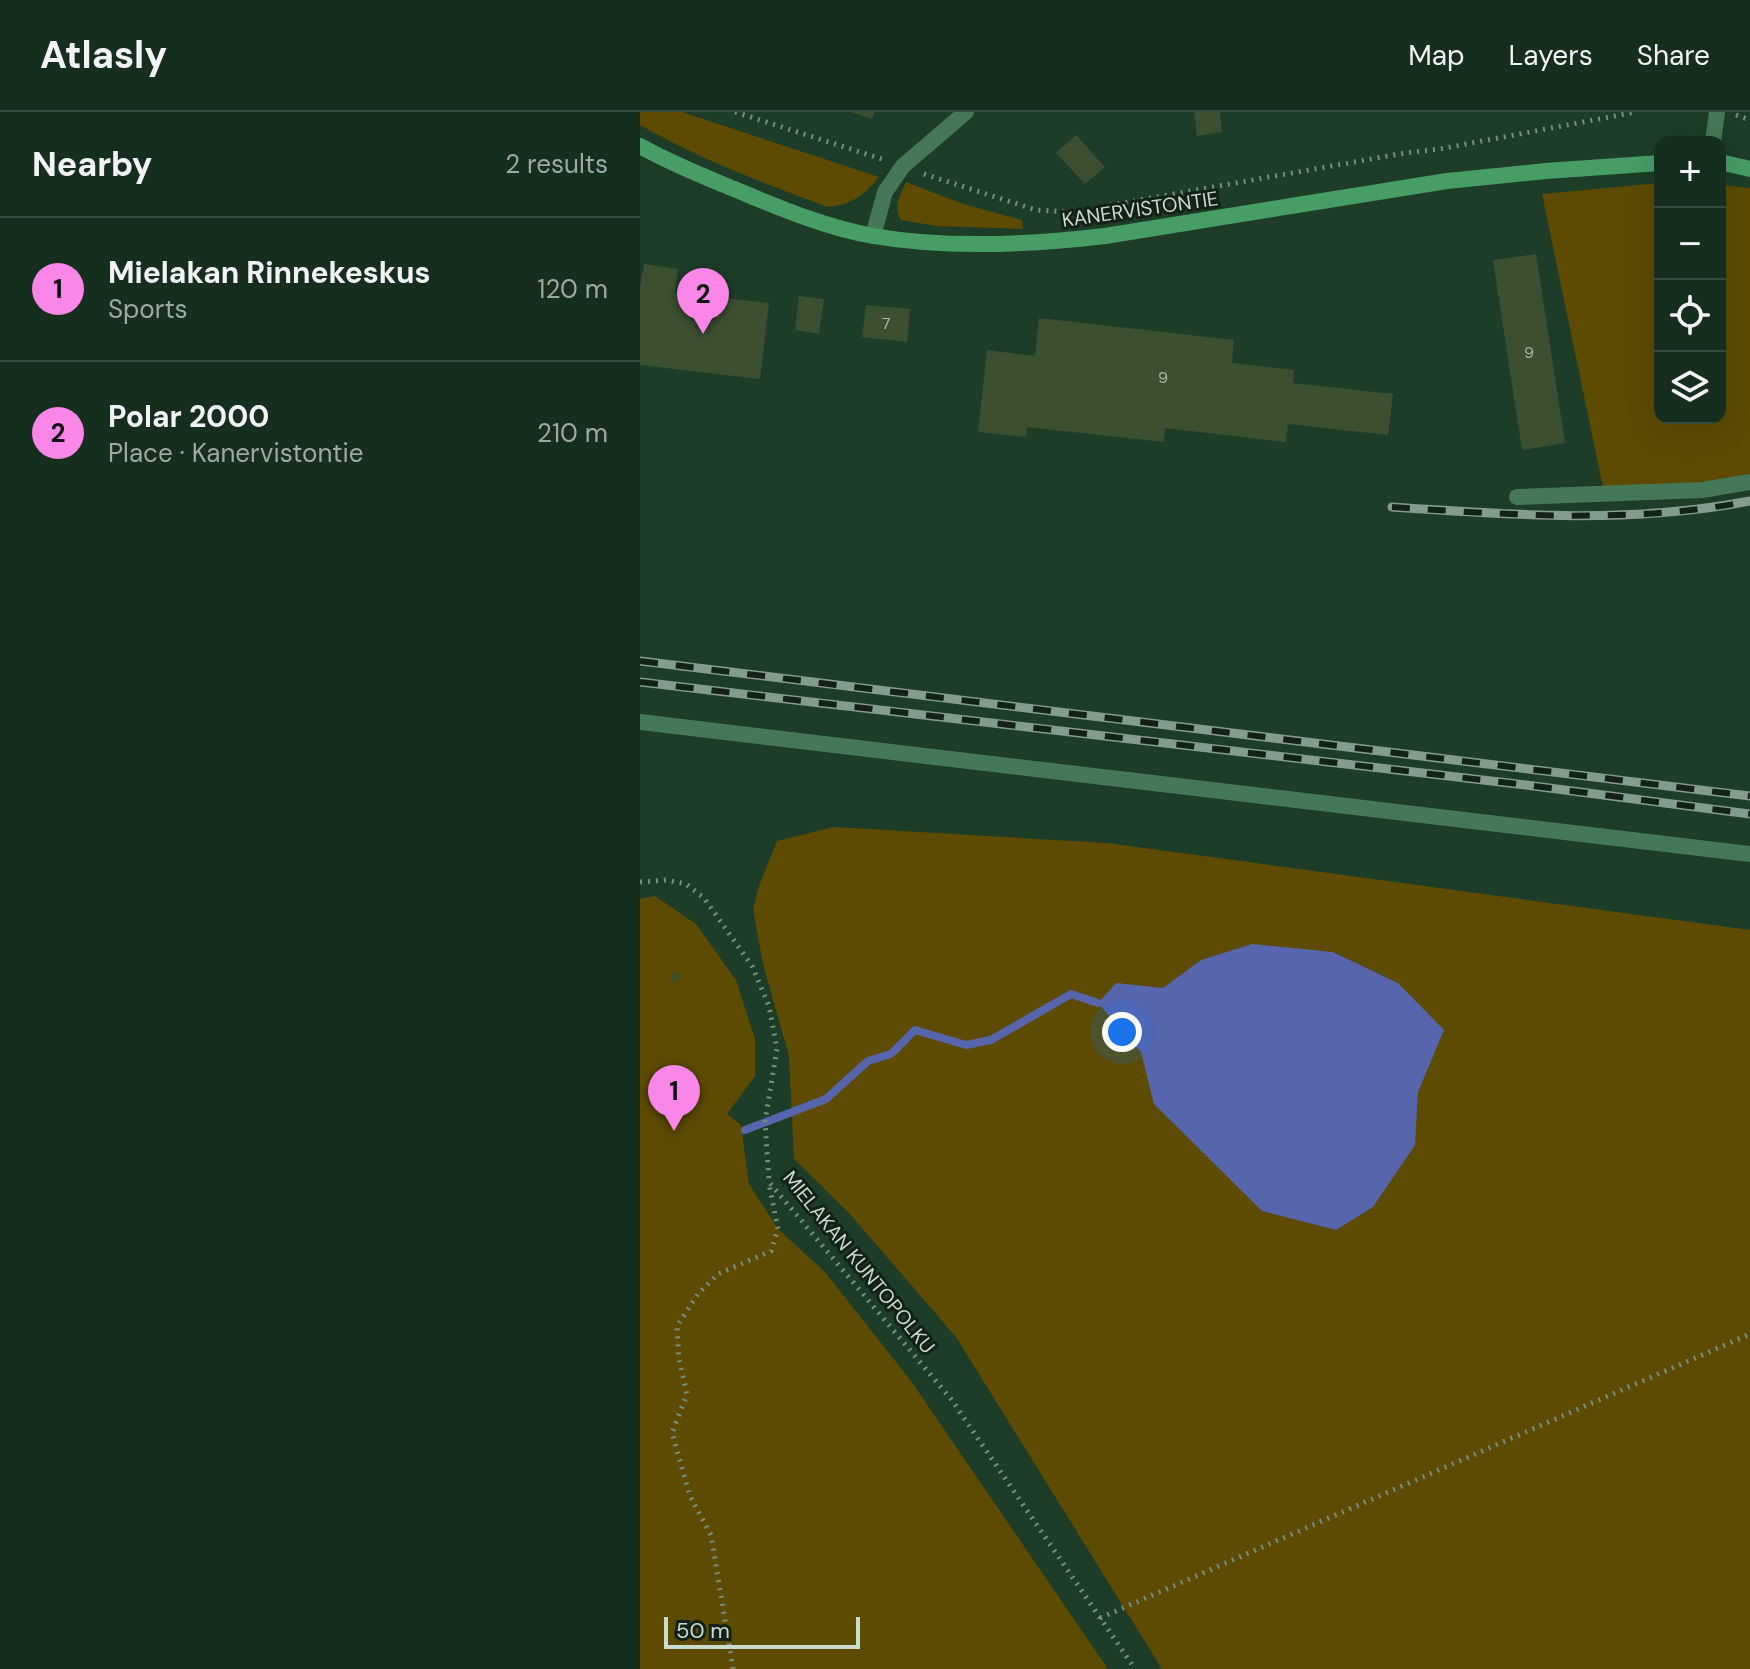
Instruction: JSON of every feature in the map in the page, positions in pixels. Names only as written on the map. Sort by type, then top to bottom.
[{"type":"street","points":[[873,236],[885,192],[903,166],[966,112]]},
{"type":"street","points":[[1714,136],[1717,112]]},
{"type":"street","name":"KANERVISTONTIE","points":[[640,146],[703,177],[807,218],[873,236],[982,245],[1061,241],[1447,181],[1654,163]]},
{"type":"street","points":[[1726,163],[1750,169]]},
{"type":"street","points":[[1517,497],[1702,490],[1750,482]]},
{"type":"street","points":[[640,722],[1750,854]]},
{"type":"path","points":[[735,112],[1015,205],[1045,212],[1072,212],[1636,112]]},
{"type":"path","name":"MIELAKAN KUNTOPOLKU","points":[[640,882],[666,880],[686,884],[704,898],[752,966],[769,1006],[777,1049],[765,1121],[769,1182],[951,1399],[1135,1669]]},
{"type":"path","points":[[733,1669],[711,1535],[690,1496],[672,1433],[687,1394],[679,1360],[677,1326],[698,1294],[718,1274],[771,1251],[778,1229],[769,1182]]},
{"type":"path","points":[[1100,1618],[1750,1334]]},
{"type":"shaded area","points":[[640,112],[682,112],[879,177],[856,198],[827,207],[686,149],[640,125]]},
{"type":"shaded area","points":[[906,182],[963,204],[1022,220],[1023,229],[936,226],[901,220],[897,206]]},
{"type":"shaded area","points":[[1654,184],[1654,424],[1726,424],[1726,186],[1750,188],[1750,475],[1656,488],[1603,487],[1542,194]]},
{"type":"shaded area","points":[[834,827],[1107,843],[1750,930],[1750,1669],[1162,1669],[956,1337],[849,1213],[794,1159],[789,1056],[763,964],[753,909],[777,841]],"holes":[[[1333,952],[1398,983],[1402,1015],[1284,1025]]]},
{"type":"shaded area","points":[[655,896],[696,924],[736,980],[755,1039],[755,1076],[727,1114],[741,1125],[749,1184],[778,1229],[825,1272],[911,1381],[1108,1669],[640,1669],[640,899]]},
{"type":"water","points":[[1252,944],[1333,952],[1398,983],[1444,1030],[1418,1092],[1415,1145],[1373,1207],[1336,1230],[1262,1211],[1154,1104],[1141,1052],[1098,1003],[1116,983],[1163,988],[1201,960]]},
{"type":"building","points":[[851,112],[875,112],[872,119]]},
{"type":"building","points":[[1194,112],[1220,112],[1222,132],[1197,136]]},
{"type":"building","points":[[1076,135],[1105,167],[1085,184],[1056,153]]},
{"type":"building","points":[[1536,254],[1565,443],[1522,450],[1493,260]]},
{"type":"building","points":[[644,264],[678,269],[675,292],[769,303],[760,379],[640,365],[640,287]]},
{"type":"building","points":[[799,296],[824,299],[819,334],[795,330]]},
{"type":"building","points":[[866,305],[910,309],[907,342],[862,337]]},
{"type":"building","points":[[1039,318],[1234,340],[1232,363],[1294,370],[1293,383],[1393,394],[1388,435],[1288,424],[1286,442],[1165,428],[1164,442],[1027,427],[1026,437],[978,432],[987,350],[1035,356]]},
{"type":"building","points":[[674,972],[681,974],[678,982],[671,980]]},
{"type":"waterway","points":[[745,1130],[826,1099],[868,1061],[891,1054],[915,1030],[966,1045],[991,1040],[1071,994],[1098,1003]]},
{"type":"railway","points":[[1392,507],[1571,516],[1661,513],[1750,501]]},
{"type":"railway","points":[[640,661],[1750,796]]},
{"type":"railway","points":[[640,682],[1750,814]]},
{"type":"place","name":"Polar 2000","points":[[703,334]]},
{"type":"place","name":"Mielakan Rinnekeskus","points":[[674,1131]]}]
